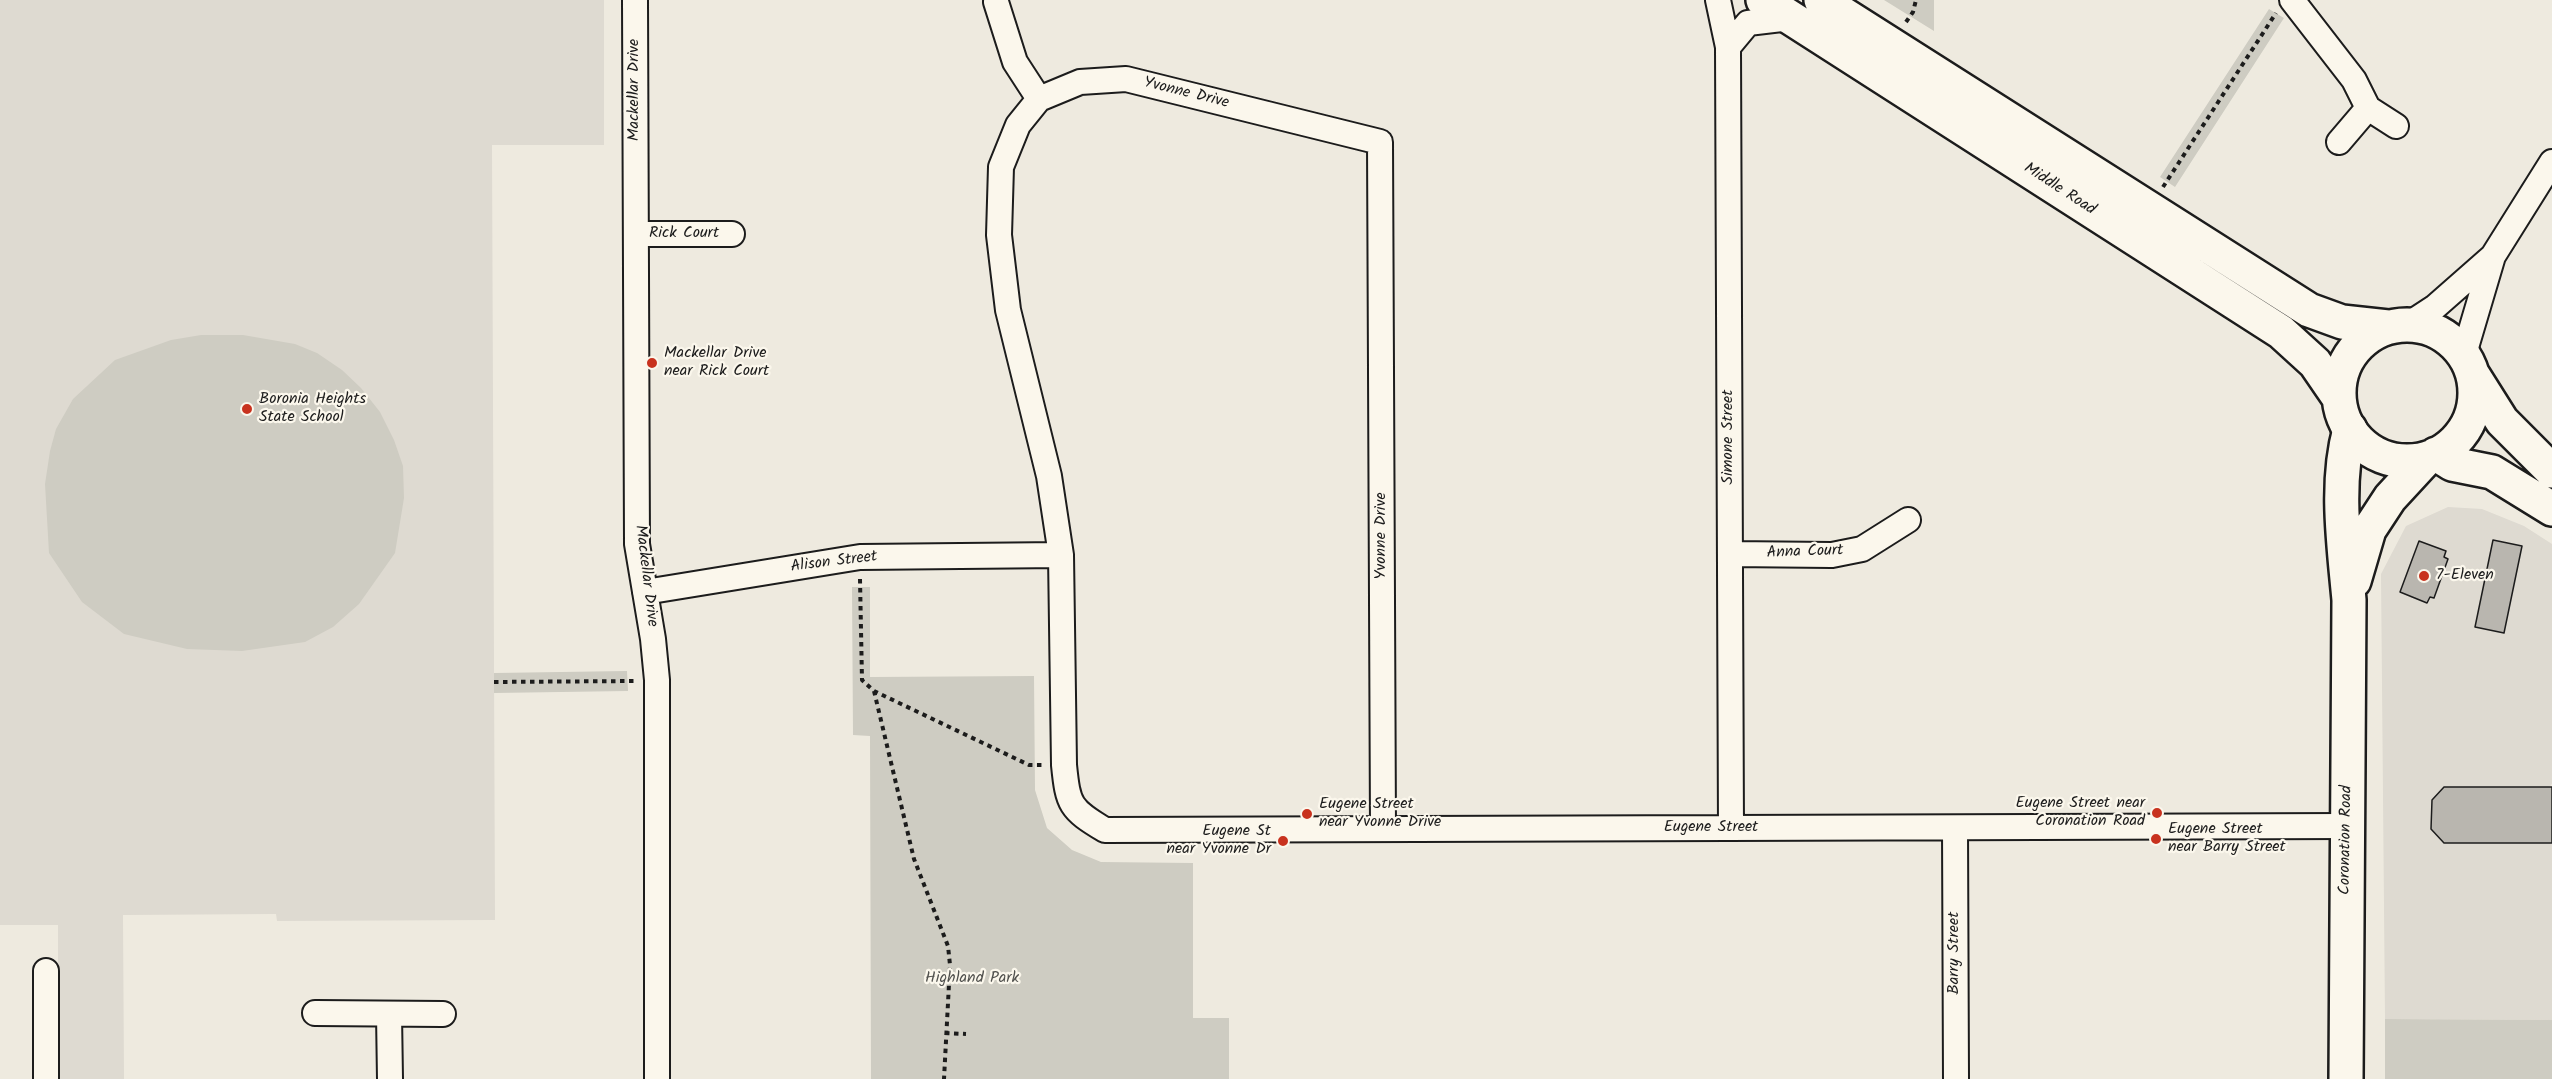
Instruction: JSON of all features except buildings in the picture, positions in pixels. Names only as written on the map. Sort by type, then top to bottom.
[{"type":"main road","name":"Middle Road","points":[[1763,0],[2281,332],[2315,363],[2339,398]]},
{"type":"main road","name":"Middle Road","points":[[1821,0],[2309,310],[2342,322],[2399,326]]},
{"type":"main road","points":[[2468,364],[2475,402],[2472,415],[2458,439],[2431,457],[2404,461],[2381,456],[2359,441],[2349,429],[2339,398],[2342,371],[2353,351],[2368,336],[2399,326],[2437,331],[2453,342],[2468,364],[2502,421],[2552,471]]},
{"type":"main road","name":"Coronation Road","points":[[2346,1079],[2349,600],[2343,520],[2343,451],[2349,429]]},
{"type":"main road","points":[[2431,457],[2492,472],[2552,509]]},
{"type":"main road","name":"Coronation Road","points":[[2349,600],[2368,530],[2390,498],[2431,457]]},
{"type":"street","name":"Mackellar Drive","points":[[635,0],[637,544],[653,639],[657,680],[657,1079]]},
{"type":"street","name":"Simone Street","points":[[1718,0],[1728,46],[1731,828]]},
{"type":"street","points":[[996,2],[1015,62],[1039,99]]},
{"type":"street","points":[[2285,5],[2354,80],[2368,108],[2396,126]]},
{"type":"street","points":[[1728,46],[1748,23],[1790,18]]},
{"type":"street","name":"Yvonne Drive","points":[[1079,814],[1067,793],[1064,765],[1061,555],[1049,476],[1008,310],[999,235],[1001,166],[1018,125],[1039,99],[1080,82],[1126,79],[1380,142],[1383,829]]},
{"type":"street","points":[[2339,142],[2368,108]]},
{"type":"street","points":[[2468,364],[2470,337],[2493,256],[2552,162]]},
{"type":"street","name":"Rick Court","points":[[636,234],[732,234]]},
{"type":"street","points":[[2399,326],[2435,307],[2493,256]]},
{"type":"street","name":"Anna Court","points":[[1730,554],[1832,555],[1862,549],[1908,520]]},
{"type":"street","name":"Alison Street","points":[[645,592],[860,557],[1061,555]]},
{"type":"street","name":"Eugene Street","points":[[1079,814],[1105,830],[2348,826]]},
{"type":"street","name":"Barry Street","points":[[1955,828],[1956,1079]]},
{"type":"street","points":[[46,971],[46,1079]]},
{"type":"street","points":[[315,1013],[443,1014]]},
{"type":"street","points":[[389,1014],[390,1079]]},
{"type":"path","points":[[1906,22],[1913,12],[1916,0]]},
{"type":"path","points":[[2163,187],[2285,5]]},
{"type":"path","points":[[860,557],[862,680],[874,691],[1029,765],[1064,765]]},
{"type":"path","points":[[494,682],[657,680]]},
{"type":"path","points":[[874,691],[914,859],[948,946],[950,964],[944,1079]]},
{"type":"path","points":[[945,1033],[966,1034]]},
{"type":"shaded area","name":"Boronia Heights State School","points":[[0,0],[604,0],[604,145],[492,145],[495,920],[277,921],[276,914],[123,915],[124,1079],[58,1079],[58,925],[0,925]]},
{"type":"shaded area","points":[[2448,507],[2482,509],[2524,526],[2552,544],[2552,784],[2549,787],[2444,787],[2432,800],[2431,829],[2444,843],[2552,843],[2552,1020],[2385,1019],[2381,574],[2406,526]]},
{"type":"green space","points":[[1884,0],[1934,0],[1934,31]]},
{"type":"green space","points":[[2269,9],[2284,18],[2175,187],[2160,177]]},
{"type":"green space","points":[[201,335],[243,335],[295,344],[317,353],[342,370],[361,388],[380,412],[394,440],[403,466],[404,498],[395,553],[359,604],[333,627],[305,642],[242,651],[187,649],[124,634],[82,602],[49,553],[45,484],[50,451],[56,429],[73,399],[115,360],[171,340]]},
{"type":"green space","name":"Highland Park","points":[[852,587],[870,587],[870,677],[1034,676],[1035,790],[1047,828],[1072,850],[1101,862],[1193,863],[1193,1018],[1229,1018],[1229,1079],[871,1079],[870,736],[853,735]]},
{"type":"green space","points":[[627,671],[628,691],[494,693],[494,673]]},
{"type":"green space","points":[[2385,1019],[2552,1020],[2552,1079],[2385,1079]]},
{"type":"place","name":"Mackellar Drive near Rick Court","points":[[652,363]]},
{"type":"place","name":"Boronia Heights State School","points":[[247,409]]},
{"type":"place","name":"7-Eleven","points":[[2424,576]]},
{"type":"place","name":"Eugene Street near Coronation Road","points":[[2157,813]]},
{"type":"place","name":"Eugene Street near Yvonne Drive","points":[[1307,814]]},
{"type":"place","name":"Eugene Street near Barry Street","points":[[2156,839]]},
{"type":"place","name":"Eugene St near Yvonne Dr","points":[[1283,841]]}]
